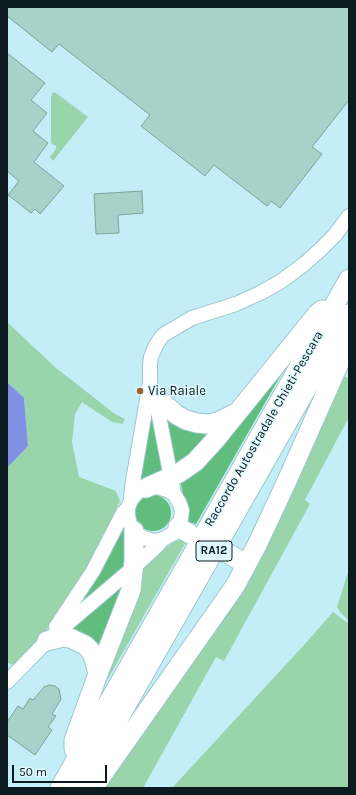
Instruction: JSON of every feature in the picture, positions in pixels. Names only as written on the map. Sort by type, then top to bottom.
[{"type":"highway","name":"Raccordo Autostradale Chieti-Pescara","points":[[79,788],[342,308],[349,279]]},
{"type":"highway","points":[[135,498],[172,486],[179,473],[195,462],[216,439],[318,313],[342,308]]},
{"type":"highway","name":"Raccordo Autostradale Chieti-Pescara","points":[[60,788],[342,308]]},
{"type":"highway","points":[[93,788],[235,586],[286,483],[349,341]]},
{"type":"highway","points":[[153,390],[177,415],[186,420],[197,423],[206,424],[218,422],[237,412]]},
{"type":"highway","points":[[74,763],[74,740],[131,590],[134,567],[134,531]]},
{"type":"highway","points":[[227,553],[246,564]]},
{"type":"highway","points":[[47,641],[63,638],[78,640],[90,650],[94,658],[98,674]]},
{"type":"street","points":[[7,682],[47,641],[134,567],[177,534],[182,510],[172,486],[153,390],[151,356],[163,335],[192,318],[236,304],[280,282],[304,266],[335,235],[349,216]]},
{"type":"street","points":[[153,390],[132,487],[135,498],[129,520],[134,531],[147,540],[155,540],[177,534]]},
{"type":"street","points":[[47,641],[93,571],[124,513],[135,498]]},
{"type":"green space","points":[[53,92],[88,117],[53,161],[50,157],[56,149],[56,146],[51,143],[51,97]]},
{"type":"green space","points":[[7,322],[56,368],[115,414],[125,419],[123,424],[112,422],[82,402],[75,414],[72,442],[79,477],[116,491],[120,501],[96,553],[56,619],[15,666],[7,662],[7,468],[28,446],[24,398],[7,382]]},
{"type":"green space","points":[[278,372],[282,373],[196,524],[189,522],[180,480]]},
{"type":"green space","points":[[340,377],[346,377],[349,379],[349,417],[305,500],[310,504],[224,661],[216,657],[143,788],[100,788],[170,691]]},
{"type":"green space","points":[[152,403],[162,473],[137,483]]},
{"type":"green space","points":[[164,412],[222,426],[176,469]]},
{"type":"green space","points":[[157,495],[166,500],[170,506],[170,520],[166,526],[157,531],[149,531],[140,526],[136,520],[135,509],[140,500],[146,496]]},
{"type":"green space","points":[[123,522],[127,565],[73,613]]},
{"type":"green space","points":[[181,540],[186,542],[94,703],[139,571],[165,548],[175,541]]},
{"type":"green space","points":[[349,569],[349,621],[337,607]]},
{"type":"green space","points":[[128,580],[99,657],[66,632]]},
{"type":"green space","points":[[333,612],[349,624],[349,788],[172,788],[304,645]]},
{"type":"water","points":[[7,382],[24,398],[28,446],[7,468]]},
{"type":"building","points":[[7,7],[349,7],[349,100],[312,147],[322,154],[280,208],[271,201],[267,206],[214,165],[205,176],[141,126],[150,115],[59,44],[52,52],[7,16]]},
{"type":"building","points":[[7,53],[45,83],[31,100],[47,113],[33,131],[48,143],[34,162],[64,186],[40,214],[35,209],[31,213],[8,195],[19,181],[7,171]]},
{"type":"building","points":[[142,191],[143,213],[118,215],[119,233],[96,234],[94,194]]},
{"type":"building","points":[[49,685],[55,686],[59,689],[61,699],[52,714],[56,716],[48,727],[52,730],[35,755],[7,735],[7,722],[18,706],[23,709],[30,698],[33,700],[44,687]]},
{"type":"place","name":"Via Raiale","points":[[140,391]]}]
